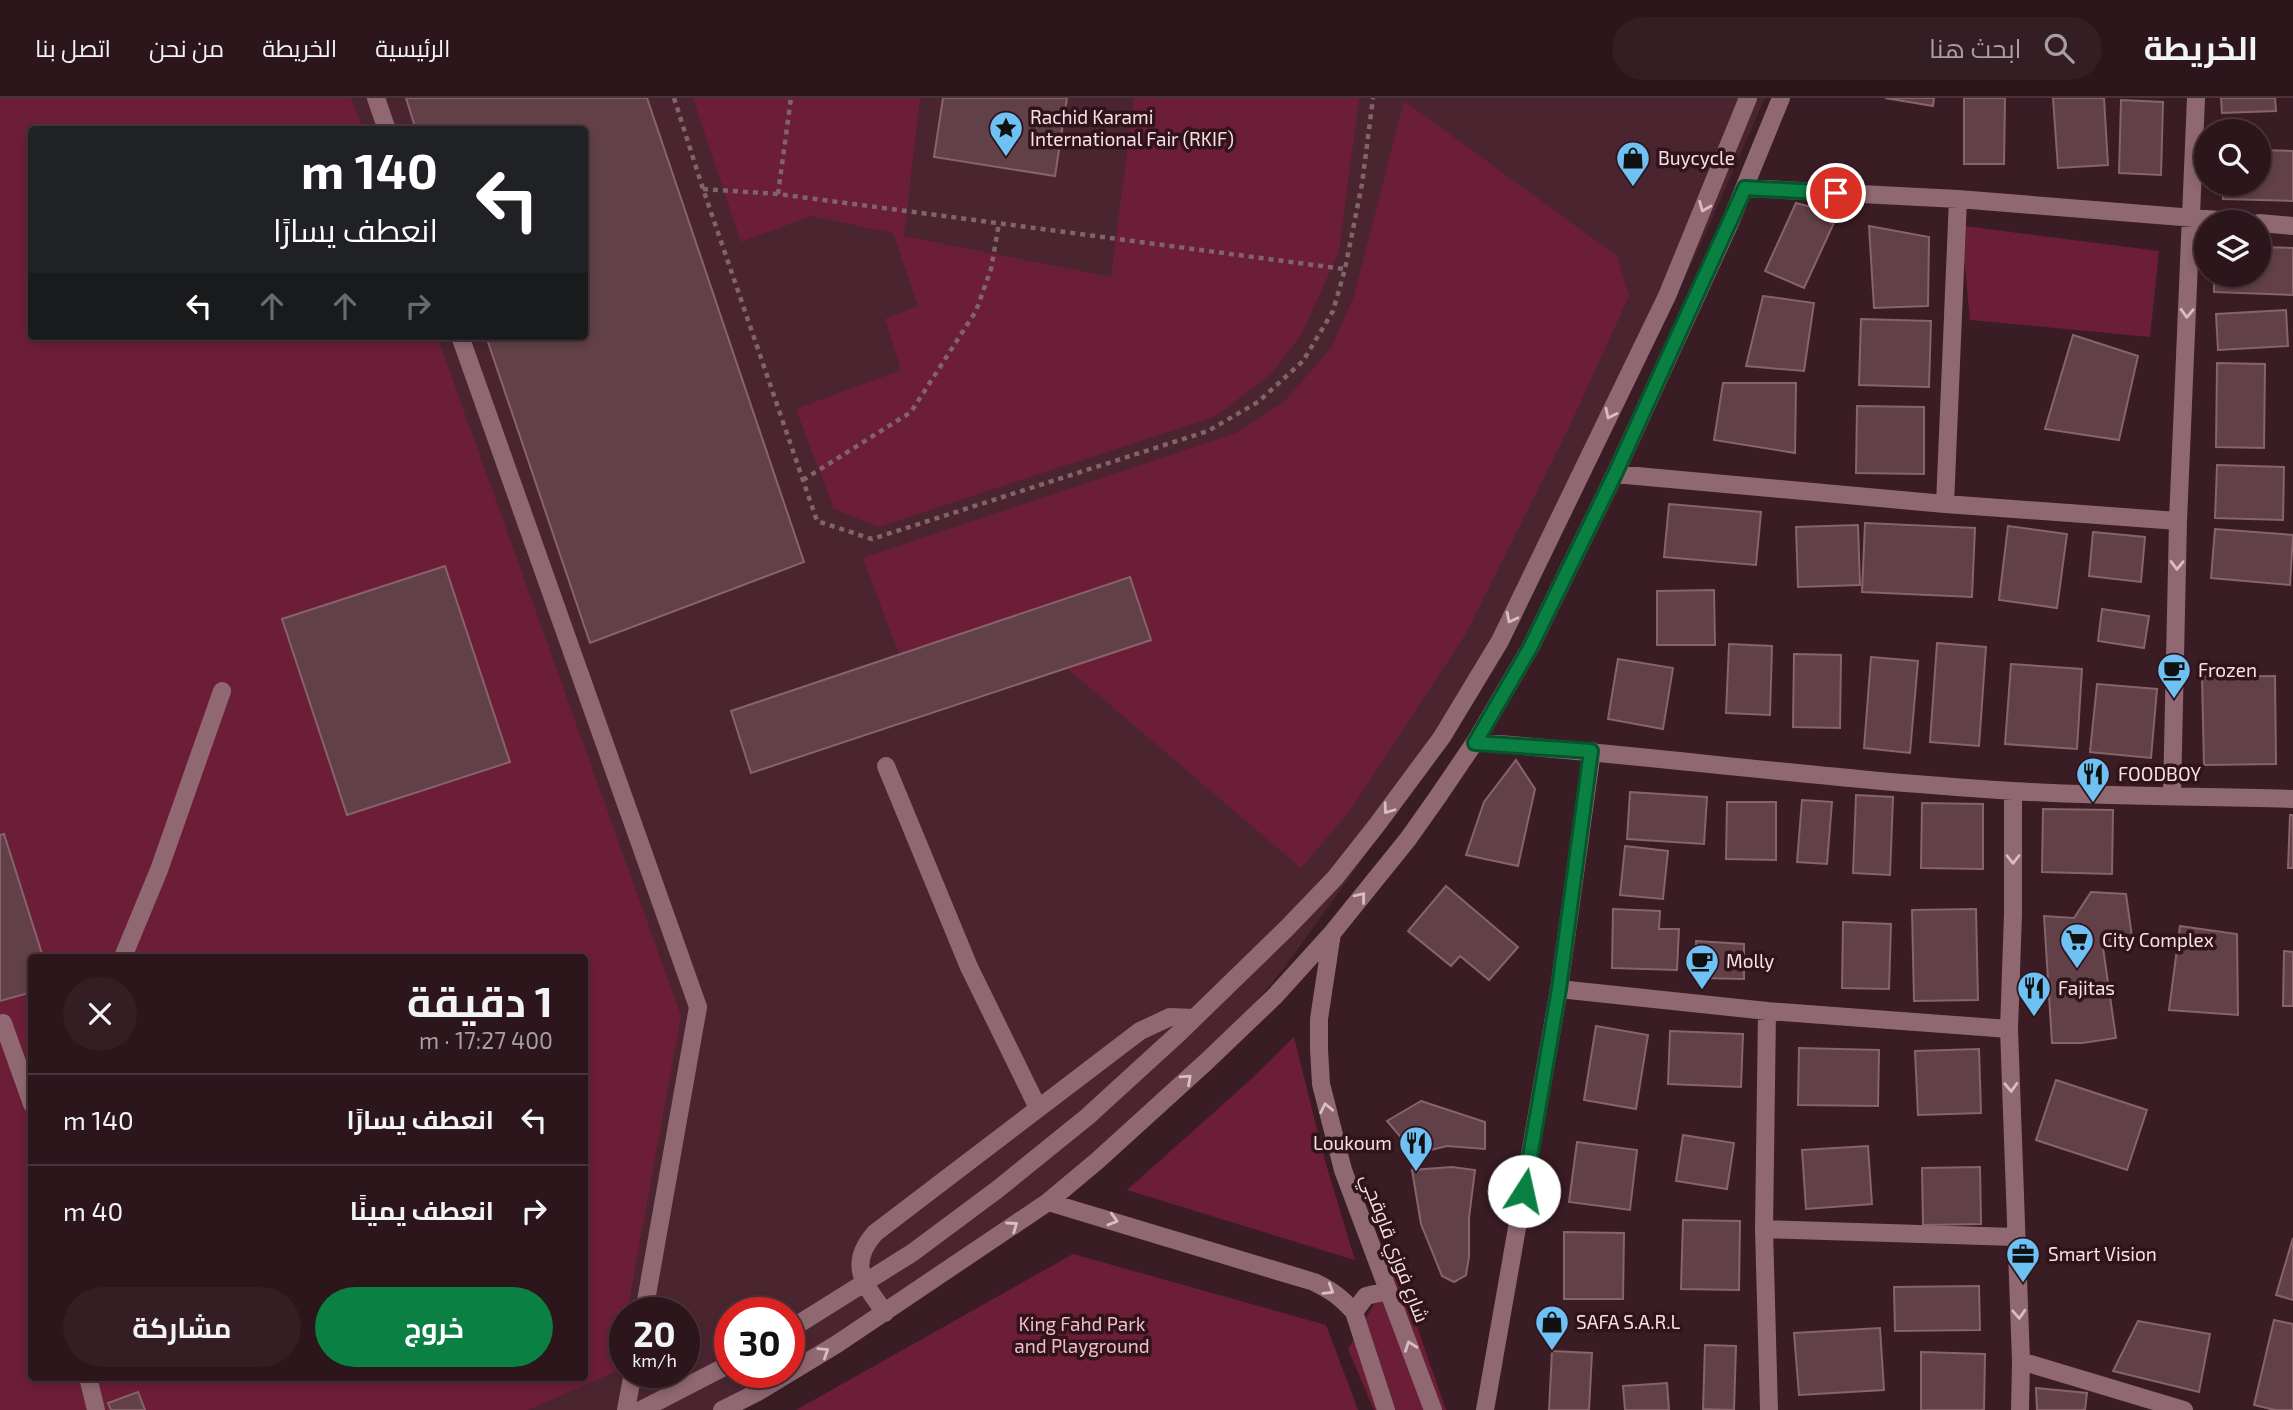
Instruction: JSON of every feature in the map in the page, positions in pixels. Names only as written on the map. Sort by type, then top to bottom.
[{"type":"street","points":[[376,98],[386,126]]},
{"type":"street","points":[[805,1320],[934,1237],[1038,1159],[1087,1117],[1287,928],[1335,878],[1423,764],[1500,640],[1667,296],[1748,98]]},
{"type":"street","points":[[722,1410],[797,1370],[1048,1202],[1206,1062],[1283,988],[1333,932],[1408,839],[1475,743],[1530,648],[1615,474],[1745,188],[1781,98]]},
{"type":"street","points":[[2172,795],[2178,521],[2196,98]]},
{"type":"street","points":[[1745,188],[1958,199],[2194,218]]},
{"type":"street","points":[[1945,504],[1958,199]]},
{"type":"street","points":[[2271,224],[2293,226]]},
{"type":"street","points":[[461,340],[698,1007],[647,1297]]},
{"type":"street","points":[[1615,474],[1945,504],[2178,521]]},
{"type":"street","points":[[124,954],[159,870],[222,691]]},
{"type":"street","points":[[1475,743],[1591,751],[1752,769],[2013,791],[2293,799]]},
{"type":"street","points":[[1485,1410],[1559,989],[1591,751]]},
{"type":"street","points":[[886,766],[969,967],[1038,1108]]},
{"type":"street","points":[[2013,791],[2009,1029],[2021,1361],[2020,1410]]},
{"type":"street","name":"شارع فوزي قاوقجي","points":[[1333,932],[1319,1019],[1321,1084],[1343,1170],[1433,1410]]},
{"type":"street","points":[[1559,989],[1767,1011],[2009,1029]]},
{"type":"street","points":[[1767,1011],[1765,1229],[1769,1410]]},
{"type":"street","points":[[884,1313],[859,1270],[860,1256],[875,1233],[1140,1031],[1170,1017],[1194,1017]]},
{"type":"street","points":[[3,1023],[28,1093]]},
{"type":"street","points":[[1048,1202],[1121,1222],[1330,1289],[1354,1312],[1386,1410]]},
{"type":"street","points":[[1765,1229],[2015,1237]]},
{"type":"street","points":[[1354,1312],[1366,1296],[1382,1292],[1391,1296]]},
{"type":"street","points":[[2021,1361],[2184,1410]]},
{"type":"street","points":[[641,1410],[714,1372]]},
{"type":"street","points":[[89,1381],[96,1410]]},
{"type":"street","points":[[626,1410],[630,1388]]},
{"type":"path","points":[[674,98],[817,521],[872,539],[1208,431],[1258,402],[1303,361],[1334,311],[1362,184],[1374,98]]},
{"type":"path","points":[[778,194],[791,98]]},
{"type":"path","points":[[703,189],[778,194],[1345,269]]},
{"type":"path","points":[[803,480],[911,412],[976,311],[991,269],[999,223]]},
{"type":"shaded area","points":[[0,98],[1765,98],[1705,235],[1649,353],[1517,607],[1442,735],[1364,857],[1285,967],[1206,1062],[1120,1145],[1021,1227],[909,1305],[805,1366],[805,1297],[714,1297],[714,1388],[765,1388],[722,1410],[0,1410]]},
{"type":"green space","points":[[0,98],[351,98],[362,126],[28,126],[28,340],[438,340],[681,1016],[630,1297],[609,1297],[609,1375],[528,1410],[0,1410]]},
{"type":"green space","points":[[693,98],[920,98],[904,236],[1111,277],[1134,98],[1359,98],[1339,252],[1301,335],[1272,373],[1216,416],[878,527],[834,509],[796,409],[901,370],[885,319],[918,306],[893,233],[811,216],[741,242]]},
{"type":"green space","points":[[1404,101],[1617,256],[1629,296],[1571,423],[1465,635],[1349,812],[1301,868],[1067,668],[1151,640],[1130,578],[899,654],[863,558],[1236,433],[1285,401],[1331,348],[1354,296]]},
{"type":"green space","points":[[1964,226],[2159,251],[2150,337],[1970,320],[1962,236]]},
{"type":"green space","points":[[1294,1037],[1325,1161],[1355,1260],[1127,1190],[1247,1083]]},
{"type":"green space","name":"King Fahd Park and Playground","points":[[1073,1254],[1326,1325],[1358,1410],[796,1410]]},
{"type":"green space","points":[[1396,1266],[1446,1410],[1374,1410],[1348,1349]]},
{"type":"building","points":[[406,98],[647,98],[804,562],[590,643],[487,340],[588,340],[588,126],[415,126]]},
{"type":"building","points":[[943,98],[1067,98],[1055,176],[934,157]]},
{"type":"building","points":[[1885,98],[1934,98],[1933,106]]},
{"type":"building","points":[[1964,98],[2005,98],[2004,164],[1964,164]]},
{"type":"building","points":[[2053,98],[2104,98],[2108,165],[2058,168]]},
{"type":"building","points":[[2221,98],[2275,98],[2276,111],[2222,113]]},
{"type":"building","points":[[2121,100],[2163,102],[2161,175],[2119,173]]},
{"type":"building","points":[[2271,150],[2293,151],[2293,201],[2223,199],[2223,196],[2271,196]]},
{"type":"building","points":[[1796,203],[1838,214],[1804,288],[1765,271]]},
{"type":"building","points":[[1869,226],[1929,237],[1928,306],[1874,308]]},
{"type":"building","points":[[2271,247],[2293,248],[2293,295],[2214,292],[2214,287],[2271,287]]},
{"type":"building","points":[[1763,296],[1814,303],[1804,371],[1746,366]]},
{"type":"building","points":[[2286,310],[2288,346],[2218,350],[2216,314]]},
{"type":"building","points":[[1861,319],[1931,321],[1929,387],[1859,385]]},
{"type":"building","points":[[2073,335],[2138,356],[2119,440],[2045,429]]},
{"type":"building","points":[[2217,363],[2265,364],[2264,448],[2216,447]]},
{"type":"building","points":[[1723,383],[1796,383],[1795,453],[1714,440]]},
{"type":"building","points":[[1857,406],[1924,407],[1924,474],[1856,473]]},
{"type":"building","points":[[2217,465],[2284,467],[2283,520],[2215,518]]},
{"type":"building","points":[[1669,504],[1761,512],[1756,565],[1664,557]]},
{"type":"building","points":[[1865,523],[1975,528],[1972,597],[1862,592]]},
{"type":"building","points":[[1858,525],[1860,585],[1798,587],[1796,527]]},
{"type":"building","points":[[2008,526],[2067,534],[2057,608],[1999,600]]},
{"type":"building","points":[[2215,529],[2293,535],[2290,585],[2211,578]]},
{"type":"building","points":[[2093,532],[2145,537],[2141,582],[2089,576]]},
{"type":"building","points":[[445,566],[510,762],[347,815],[282,619]]},
{"type":"building","points":[[1130,577],[1151,640],[751,773],[731,711]]},
{"type":"building","points":[[1714,590],[1715,645],[1657,645],[1657,591]]},
{"type":"building","points":[[2102,609],[2149,616],[2144,648],[2098,641]]},
{"type":"building","points":[[1937,643],[1986,647],[1979,746],[1930,742]]},
{"type":"building","points":[[1729,644],[1772,646],[1770,715],[1726,713]]},
{"type":"building","points":[[1794,654],[1841,655],[1840,728],[1793,727]]},
{"type":"building","points":[[1871,657],[1918,661],[1910,753],[1864,748]]},
{"type":"building","points":[[1618,659],[1673,668],[1663,729],[1608,719]]},
{"type":"building","points":[[2011,664],[2082,669],[2077,749],[2005,744]]},
{"type":"building","points":[[2275,676],[2276,764],[2204,765],[2202,677]]},
{"type":"building","points":[[2097,684],[2157,689],[2151,758],[2090,752]]},
{"type":"building","points":[[1516,760],[1535,789],[1518,866],[1466,855],[1484,802]]},
{"type":"building","points":[[1630,792],[1707,797],[1704,844],[1627,839]]},
{"type":"building","points":[[1856,795],[1893,797],[1890,875],[1853,873]]},
{"type":"building","points":[[1802,800],[1832,802],[1827,864],[1797,862]]},
{"type":"building","points":[[1727,802],[1776,802],[1776,860],[1726,859]]},
{"type":"building","points":[[1922,803],[1983,804],[1983,869],[1921,868]]},
{"type":"building","points":[[2043,809],[2113,810],[2112,874],[2042,872]]},
{"type":"building","points":[[2290,815],[2293,815],[2293,868],[2288,868]]},
{"type":"building","points":[[4,834],[42,954],[28,954],[28,993],[0,1001],[0,835]]},
{"type":"building","points":[[1625,846],[1668,851],[1663,899],[1620,895]]},
{"type":"building","points":[[1446,886],[1518,947],[1489,980],[1460,956],[1451,966],[1408,931]]},
{"type":"building","name":"City Complex","points":[[2091,892],[2126,894],[2133,944],[2103,948],[2116,1038],[2082,1043],[2052,1043],[2044,916],[2074,918]]},
{"type":"building","points":[[1613,909],[1660,911],[1659,929],[1679,929],[1677,970],[1612,968]]},
{"type":"building","points":[[1976,909],[1978,1000],[1914,1001],[1912,910]]},
{"type":"building","points":[[1843,922],[1891,924],[1889,989],[1842,988]]},
{"type":"building","points":[[2180,926],[2237,934],[2238,1015],[2169,1010]]},
{"type":"building","points":[[1696,941],[1744,944],[1744,979],[1697,978]]},
{"type":"building","points":[[2284,951],[2293,952],[2293,1006],[2283,1006]]},
{"type":"building","points":[[1596,1026],[1648,1035],[1636,1109],[1584,1100]]},
{"type":"building","points":[[1670,1031],[1743,1034],[1741,1087],[1668,1084]]},
{"type":"building","points":[[1799,1048],[1879,1050],[1878,1106],[1798,1105]]},
{"type":"building","points":[[1979,1049],[1981,1113],[1918,1115],[1915,1051]]},
{"type":"building","points":[[2056,1080],[2147,1110],[2127,1170],[2036,1140]]},
{"type":"building","points":[[1421,1101],[1485,1122],[1485,1149],[1447,1146],[1415,1154],[1387,1121]]},
{"type":"building","points":[[1683,1135],[1734,1143],[1727,1189],[1676,1181]]},
{"type":"building","points":[[1577,1142],[1637,1150],[1630,1210],[1569,1202]]},
{"type":"building","points":[[1868,1146],[1872,1204],[1806,1209],[1802,1150]]},
{"type":"building","points":[[1452,1167],[1475,1170],[1466,1275],[1454,1282],[1442,1276],[1421,1224],[1412,1170]]},
{"type":"building","points":[[1980,1167],[1981,1224],[1923,1225],[1922,1168]]},
{"type":"building","points":[[1683,1220],[1740,1221],[1739,1290],[1681,1289]]},
{"type":"building","points":[[1564,1232],[1624,1233],[1623,1299],[1564,1299]]},
{"type":"building","points":[[2293,1238],[2293,1300],[2276,1295]]},
{"type":"building","points":[[1979,1286],[1980,1330],[1895,1331],[1894,1287]]},
{"type":"building","points":[[2274,1320],[2293,1324],[2293,1410],[2275,1410],[2254,1405]]},
{"type":"building","points":[[2138,1321],[2210,1334],[2199,1392],[2113,1371]]},
{"type":"building","points":[[1880,1328],[1884,1390],[1799,1395],[1794,1333]]},
{"type":"building","points":[[1705,1345],[1736,1346],[1734,1410],[1703,1409]]},
{"type":"building","points":[[1552,1351],[1592,1353],[1589,1410],[1549,1410]]},
{"type":"building","points":[[1921,1352],[1985,1354],[1984,1410],[1921,1410]]},
{"type":"building","points":[[1667,1383],[1669,1410],[1625,1410],[1623,1386]]},
{"type":"building","points":[[2036,1388],[2087,1393],[2085,1410],[2037,1410]]},
{"type":"building","points":[[138,1392],[145,1410],[111,1410],[108,1403]]},
{"type":"place","name":"Rachid Karami International Fair (RKIF)","points":[[1006,158]]},
{"type":"place","name":"Buycycle","points":[[1633,188]]},
{"type":"place","name":"Frozen","points":[[2174,700]]},
{"type":"place","name":"FOODBOY","points":[[2093,804]]},
{"type":"place","name":"City Complex","points":[[2077,970]]},
{"type":"place","name":"Molly","points":[[1702,991]]},
{"type":"place","name":"Fajitas","points":[[2034,1018]]},
{"type":"place","name":"Loukoum","points":[[1416,1173]]},
{"type":"place","name":"Smart Vision","points":[[2023,1284]]},
{"type":"place","name":"SAFA S.A.R.L","points":[[1552,1352]]},
{"type":"route","points":[[1524,1191],[1559,989],[1591,751],[1475,743],[1530,648],[1615,474],[1745,188],[1836,193]]}]
